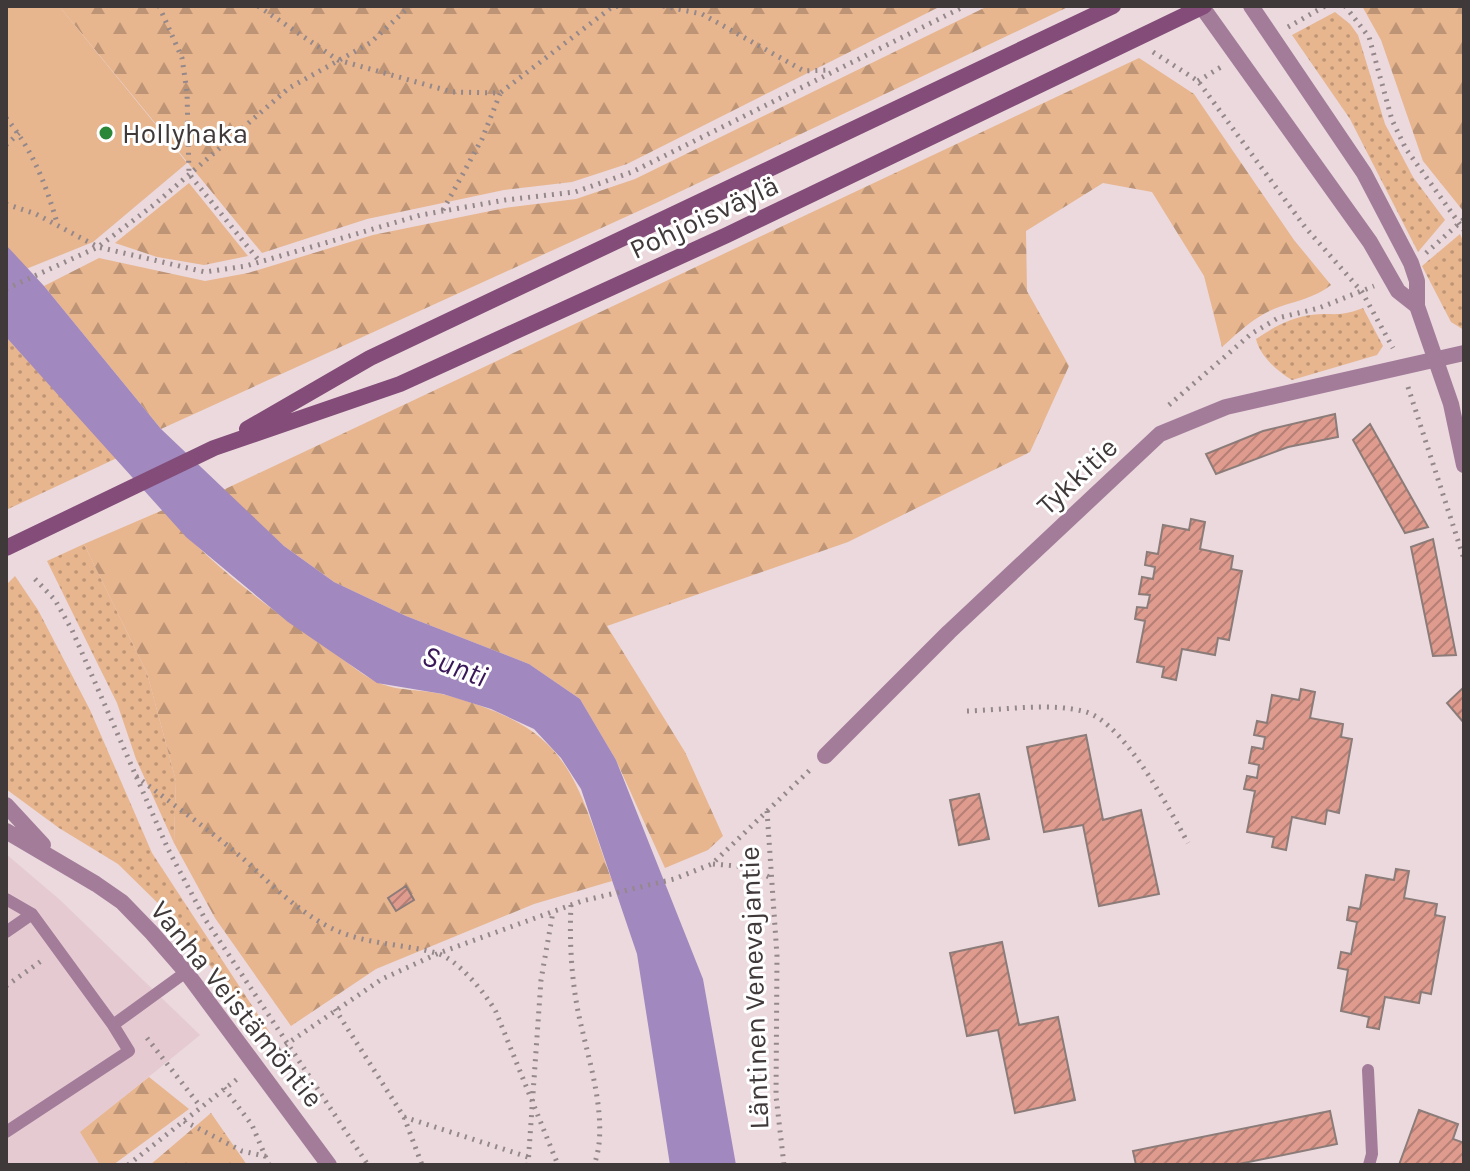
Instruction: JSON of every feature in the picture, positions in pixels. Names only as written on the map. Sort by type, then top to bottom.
[{"type":"main road","name":"Pohjoisväylä","points":[[214,448],[370,358],[1113,6]]},
{"type":"main road","name":"Pohjoisväylä","points":[[6,548],[104,498],[214,448],[400,384],[727,235],[1141,39],[1203,6]]},
{"type":"street","points":[[1203,6],[1370,242],[1398,291],[1417,306]]},
{"type":"street","points":[[1251,6],[1370,185],[1411,263],[1417,281],[1417,306],[1436,357],[1464,465]]},
{"type":"street","name":"Tykkitie","points":[[825,756],[949,632],[1160,434],[1226,407],[1464,353]]},
{"type":"street","name":"Vanha Veistämöntie","points":[[6,805],[55,858]]},
{"type":"street","name":"Vanha Veistämöntie","points":[[6,831],[55,858],[122,902],[186,972],[329,1165]]},
{"type":"lane","points":[[6,899],[32,914],[129,1051],[6,1132]]},
{"type":"lane","points":[[6,932],[32,914]]},
{"type":"lane","points":[[113,1025],[186,972]]},
{"type":"lane","points":[[1368,1070],[1372,1154],[1369,1165]]},
{"type":"path","points":[[159,6],[182,58],[187,92],[189,174],[260,262]]},
{"type":"path","points":[[258,6],[338,60],[452,92],[500,93]]},
{"type":"path","points":[[6,289],[98,247],[289,88],[370,43],[410,6]]},
{"type":"path","points":[[443,211],[482,139],[500,93],[612,7],[621,6]]},
{"type":"path","points":[[663,6],[702,14],[804,71],[835,70]]},
{"type":"path","points":[[6,204],[57,224],[98,247],[205,272],[260,262],[371,228],[443,211],[575,192],[632,172],[965,6]]},
{"type":"path","points":[[1345,6],[1369,37],[1392,120],[1406,149],[1464,230]]},
{"type":"path","points":[[1141,39],[1161,59],[1198,81],[1305,227],[1362,292],[1402,366],[1464,559]]},
{"type":"path","points":[[6,118],[19,133],[46,182],[57,224]]},
{"type":"path","points":[[6,145],[19,133]]},
{"type":"path","points":[[35,579],[55,600],[72,630],[135,775],[205,919],[368,1165]]},
{"type":"path","points":[[967,711],[1086,712],[1107,724],[1156,790],[1188,843]]},
{"type":"path","points":[[278,1050],[382,979],[439,953],[582,901],[674,879],[712,864],[825,756]]},
{"type":"path","points":[[135,775],[247,862],[276,892],[330,927],[377,945],[439,953],[486,994],[558,1165]]},
{"type":"path","name":"Läntinen Venevajantie","points":[[767,810],[777,956],[776,1096],[784,1165]]},
{"type":"path","points":[[712,864],[748,867],[771,878]]},
{"type":"path","points":[[571,905],[569,932],[581,1028],[595,1073],[597,1121],[594,1165]]},
{"type":"path","points":[[528,1165],[541,980],[553,911]]},
{"type":"path","points":[[6,986],[58,950]]},
{"type":"path","points":[[335,1009],[404,1117],[422,1165]]},
{"type":"path","points":[[129,1015],[200,1106]]},
{"type":"path","points":[[128,1165],[234,1081]]},
{"type":"path","points":[[224,1088],[252,1125],[269,1157],[269,1165]]},
{"type":"path","points":[[404,1117],[528,1157]]},
{"type":"path","points":[[184,1121],[242,1151],[269,1157]]},
{"type":"shaded area","points":[[6,854],[60,900],[200,1035],[81,1132],[100,1165],[6,1165]]},
{"type":"green space","points":[[6,6],[59,6],[187,163],[93,242],[26,269],[6,245]]},
{"type":"green space","points":[[59,6],[941,6],[627,164],[572,182],[504,190],[367,219],[262,253]]},
{"type":"green space","points":[[988,6],[1070,6],[654,204],[161,429],[44,286],[99,258],[205,281],[248,273],[373,235],[505,208],[576,199],[635,179]]},
{"type":"green space","points":[[1362,6],[1464,6],[1464,212],[1423,161],[1381,40]]},
{"type":"green space","points":[[1335,12],[1358,35],[1385,124],[1413,177],[1445,220],[1418,252],[1350,119],[1292,35]]},
{"type":"green space","points":[[1139,58],[1194,94],[1294,240],[1331,285],[1312,296],[1263,314],[1222,347],[1204,276],[1152,192],[1103,183],[1026,231],[1027,291],[1069,366],[1030,452],[848,542],[607,626],[685,752],[723,836],[708,850],[665,868],[616,760],[580,699],[529,664],[406,616],[334,582],[284,546],[223,490]]},
{"type":"green space","points":[[189,183],[248,256],[204,265],[157,257],[115,243]]},
{"type":"green space","points":[[1460,234],[1464,243],[1464,330],[1451,322],[1422,266]]},
{"type":"green space","points":[[1363,308],[1383,346],[1377,355],[1292,380],[1270,362],[1256,339],[1297,318],[1341,314]]},
{"type":"green space","points":[[6,337],[117,458],[6,510]]},
{"type":"green space","points":[[163,510],[242,586],[369,678],[383,685],[437,693],[487,708],[518,723],[542,740],[560,759],[575,782],[612,881],[534,904],[376,969],[291,1026],[215,918],[174,843],[176,781],[147,673],[84,544]]},
{"type":"green space","points":[[84,544],[147,673],[176,781],[174,843],[136,759],[117,703],[47,561]]},
{"type":"green space","points":[[15,576],[38,610],[90,710],[152,853],[270,1033],[264,1036],[173,918],[118,864],[59,828],[6,789],[6,585]]},
{"type":"green space","points":[[149,1077],[189,1109],[113,1165],[100,1165],[80,1132]]},
{"type":"green space","points":[[211,1113],[247,1165],[150,1165]]},
{"type":"water","name":"Sunti","points":[[6,245],[44,286],[161,429],[284,546],[334,582],[406,616],[529,664],[580,699],[616,760],[703,979],[736,1165],[670,1165],[637,954],[581,789],[561,758],[534,729],[491,709],[443,694],[377,683],[288,622],[186,537],[6,337]]},
{"type":"building","points":[[1335,414],[1338,437],[1288,447],[1216,474],[1206,454],[1263,431]]},
{"type":"building","points":[[1370,424],[1428,527],[1405,533],[1353,440]]},
{"type":"building","points":[[1191,519],[1205,522],[1200,549],[1233,556],[1231,569],[1242,571],[1229,640],[1218,638],[1215,655],[1182,649],[1176,680],[1162,677],[1164,667],[1137,662],[1145,621],[1135,619],[1137,607],[1147,608],[1150,595],[1139,594],[1142,577],[1153,579],[1155,567],[1145,565],[1147,552],[1158,554],[1163,525],[1189,530]]},
{"type":"building","points":[[1433,539],[1456,655],[1433,656],[1411,547]]},
{"type":"building","points":[[1464,687],[1464,723],[1447,703]]},
{"type":"building","points":[[1301,689],[1315,692],[1310,718],[1343,724],[1341,737],[1352,739],[1339,813],[1327,810],[1325,824],[1292,817],[1286,850],[1272,847],[1274,837],[1247,832],[1255,791],[1244,789],[1247,776],[1257,778],[1259,765],[1249,763],[1252,747],[1263,749],[1265,737],[1254,735],[1257,721],[1267,723],[1272,695],[1299,700]]},
{"type":"building","points":[[1086,735],[1103,820],[1141,810],[1159,894],[1099,906],[1083,825],[1044,832],[1027,747]]},
{"type":"building","points":[[979,794],[989,839],[959,845],[950,800]]},
{"type":"building","points":[[1396,869],[1409,871],[1404,898],[1437,904],[1435,915],[1445,917],[1431,994],[1421,992],[1419,1003],[1385,997],[1379,1029],[1367,1027],[1369,1017],[1341,1011],[1348,970],[1338,968],[1341,952],[1351,954],[1357,922],[1347,920],[1349,907],[1360,909],[1366,875],[1394,880]]},
{"type":"building","points":[[406,886],[414,900],[396,911],[388,898]]},
{"type":"building","points":[[1002,942],[1019,1025],[1058,1017],[1075,1100],[1015,1113],[998,1030],[967,1036],[950,953]]},
{"type":"building","points":[[1419,1110],[1458,1124],[1453,1139],[1464,1143],[1464,1165],[1399,1165]]},
{"type":"building","points":[[1330,1111],[1337,1144],[1234,1165],[1136,1165],[1133,1151]]},
{"type":"place","name":"Hollyhaka","points":[[106,133]]}]
